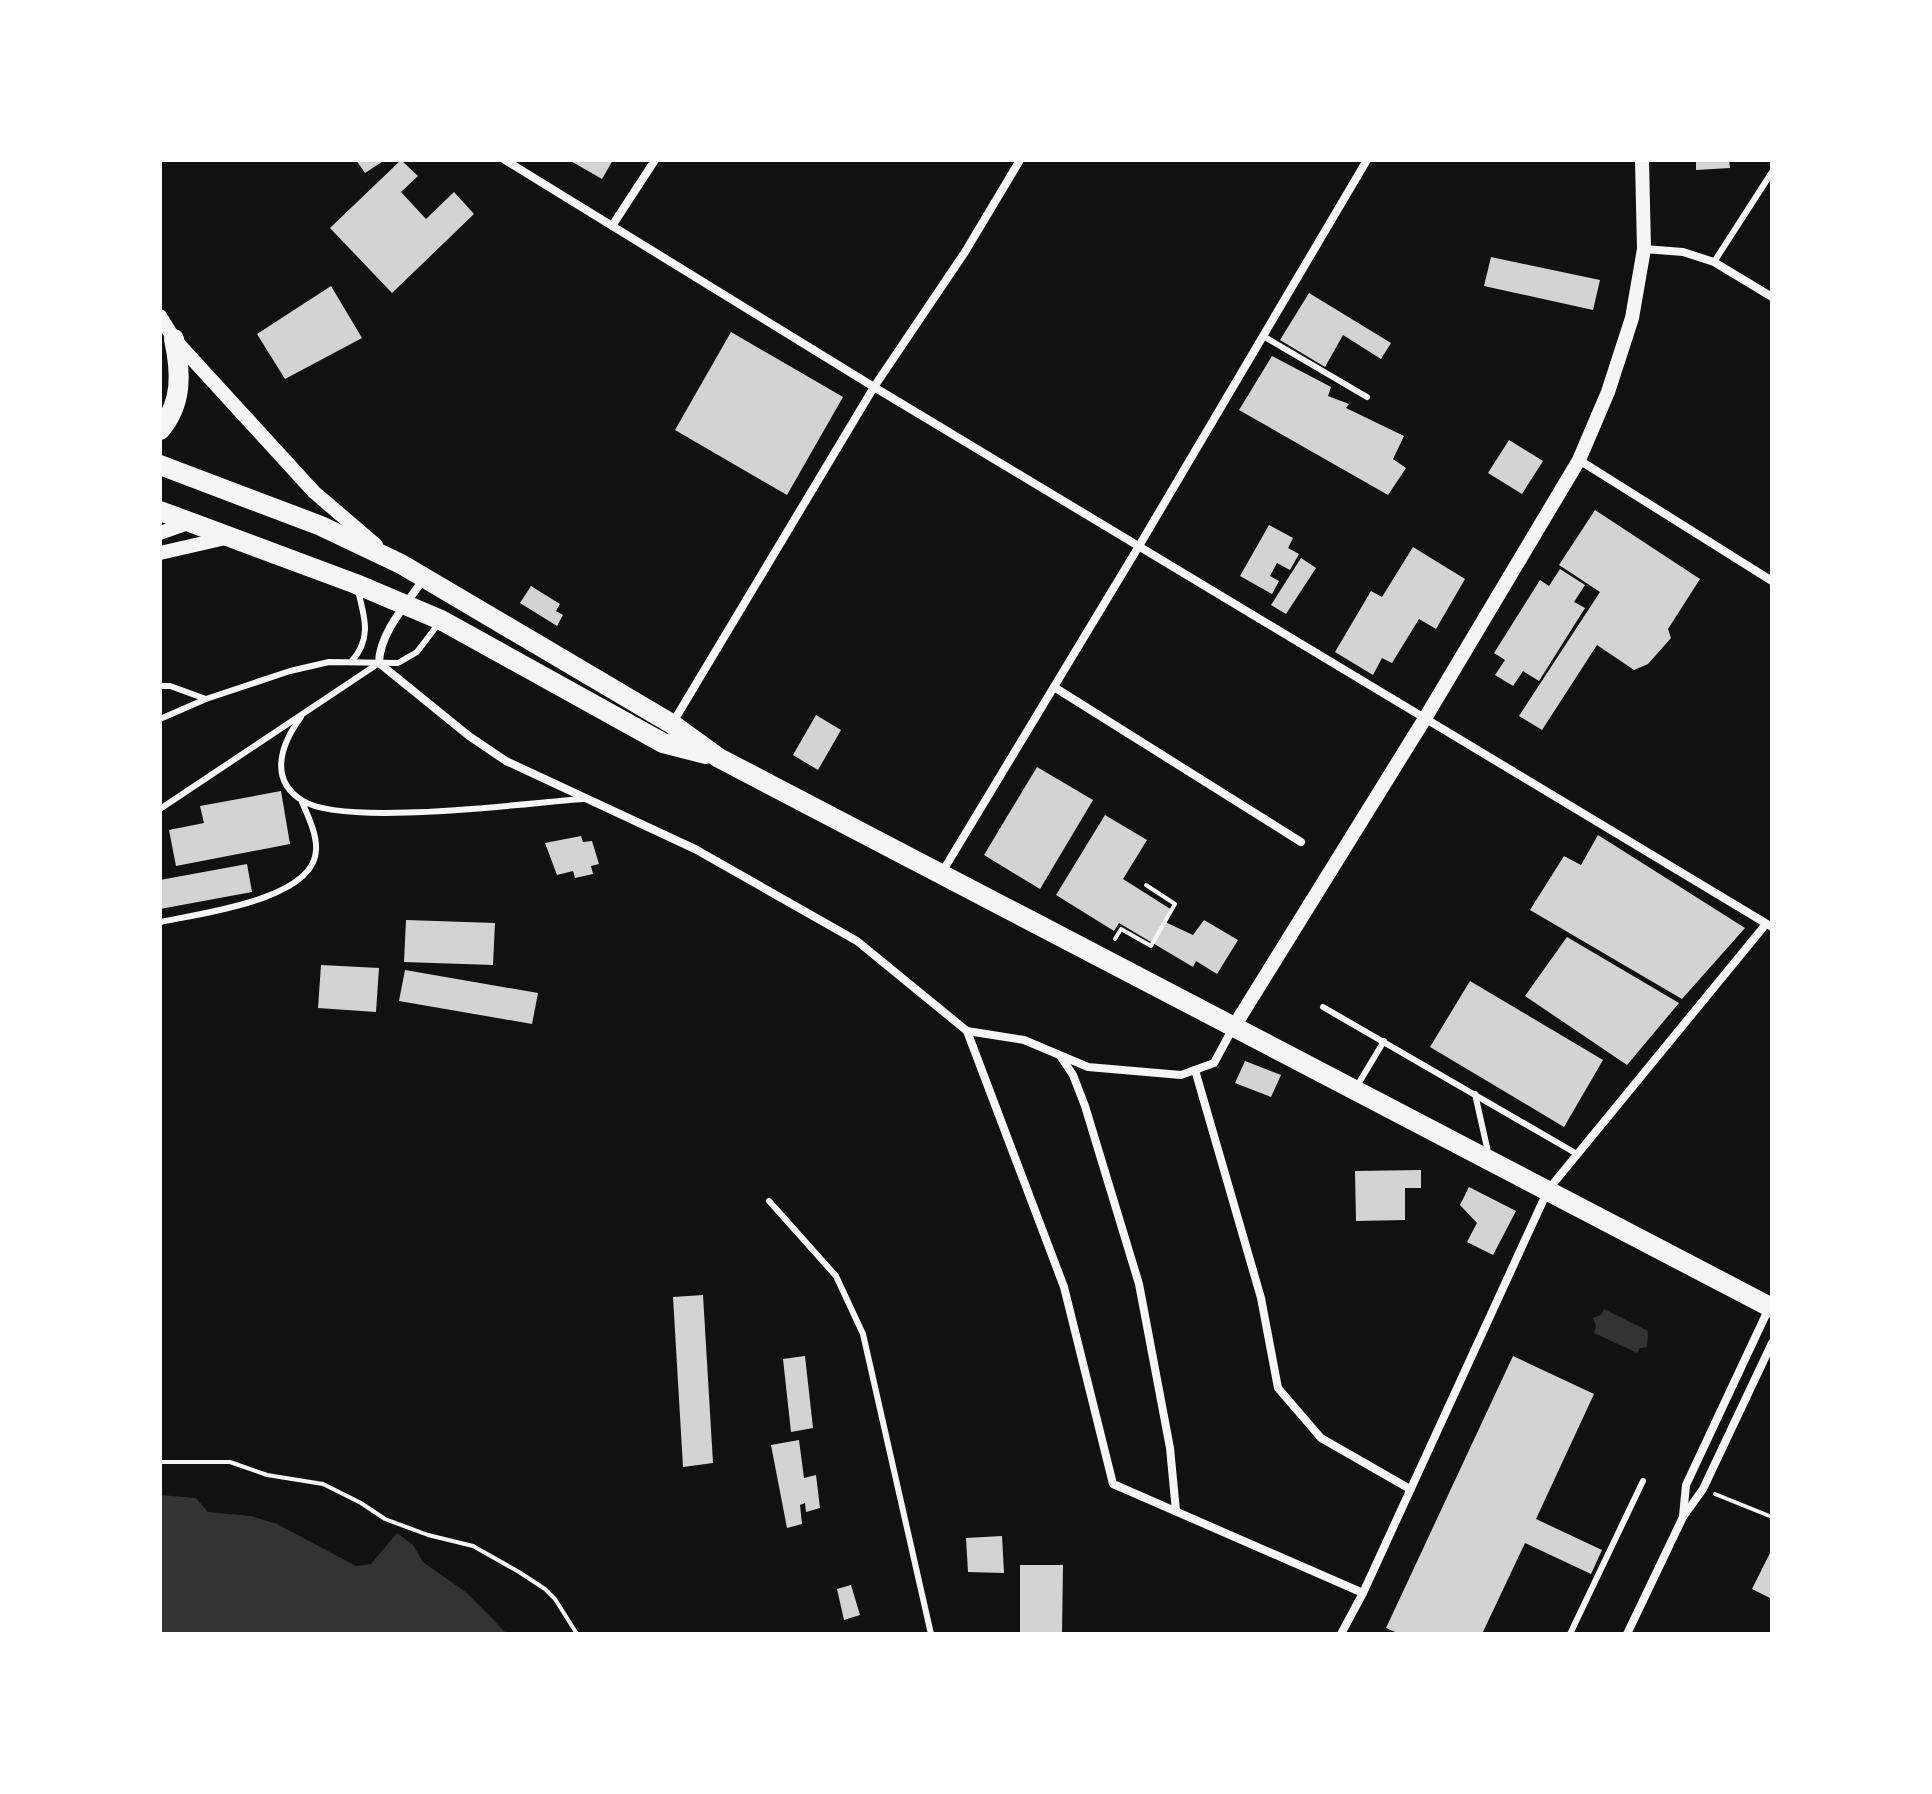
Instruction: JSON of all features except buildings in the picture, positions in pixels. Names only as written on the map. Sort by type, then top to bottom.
[{"type":"highway","points":[[160,430],[168,421],[179,395],[179,367],[174,339]]},
{"type":"highway","points":[[160,465],[321,526],[401,564],[672,724],[719,758],[1235,1025],[1771,1308]]},
{"type":"highway","points":[[160,511],[356,584],[441,620],[663,743],[719,758]]},
{"type":"highway","points":[[601,709],[623,714],[659,732],[672,724]]},
{"type":"street","points":[[505,160],[874,387],[1769,926],[1548,1190],[1363,1593],[1341,1634]]},
{"type":"street","points":[[612,226],[655,160]]},
{"type":"street","points":[[672,724],[874,387],[965,252],[1020,160]]},
{"type":"street","points":[[940,875],[1367,160]]},
{"type":"street","points":[[967,1031],[1024,1040],[1088,1067],[1181,1075],[1214,1063],[1579,460],[1608,392],[1632,318],[1644,249],[1642,160]]},
{"type":"street","points":[[1644,249],[1683,252],[1714,262],[1772,297]]},
{"type":"street","points":[[160,316],[174,339],[314,492],[401,564]]},
{"type":"street","points":[[1579,460],[1772,581]]},
{"type":"street","points":[[160,533],[191,522]]},
{"type":"street","points":[[160,553],[230,537]]},
{"type":"street","points":[[424,578],[388,632],[379,663],[469,736],[506,761],[695,849],[857,941],[967,1031],[1064,1287],[1113,1484],[1363,1593]]},
{"type":"street","points":[[1054,687],[1301,842]]},
{"type":"street","points":[[1060,1056],[1073,1075],[1085,1106],[1139,1284],[1170,1448],[1176,1511]]},
{"type":"street","points":[[1195,1070],[1261,1298],[1278,1388],[1321,1438],[1410,1489]]},
{"type":"street","points":[[1683,1517],[1686,1485],[1771,1308]]},
{"type":"street","points":[[1627,1634],[1683,1517],[1703,1489],[1772,1343]]},
{"type":"street","points":[[1756,1374],[1772,1356]]},
{"type":"lane","points":[[1714,262],[1772,172]]},
{"type":"lane","points":[[1263,336],[1367,397]]},
{"type":"lane","points":[[350,663],[360,652],[367,623],[356,584]]},
{"type":"lane","points":[[160,719],[206,699],[290,671],[329,662],[398,663],[417,652],[441,620]]},
{"type":"lane","points":[[160,809],[379,663]]},
{"type":"lane","points":[[160,686],[170,686],[206,699]]},
{"type":"lane","points":[[301,717],[288,734],[279,769],[289,789],[302,801],[317,807],[347,812],[406,813],[585,799]]},
{"type":"lane","points":[[160,922],[259,901],[297,881],[313,865],[317,851],[302,801]]},
{"type":"lane","points":[[1323,1007],[1577,1154]]},
{"type":"lane","points":[[1356,1089],[1384,1041]]},
{"type":"lane","points":[[1475,1094],[1489,1160]]},
{"type":"lane","points":[[769,1201],[836,1276],[863,1334],[931,1634]]},
{"type":"lane","points":[[1570,1634],[1643,1481]]},
{"type":"path","points":[[1115,939],[1121,929],[1151,946],[1165,922],[1175,904],[1146,885]]},
{"type":"path","points":[[160,1462],[230,1462],[267,1475],[323,1484],[385,1519],[428,1535],[473,1546],[519,1572],[555,1599],[577,1634]]},
{"type":"path","points":[[1703,1489],[1772,1517]]},
{"type":"shaded area","points":[[1604,1309],[1648,1331],[1647,1347],[1640,1348],[1637,1353],[1594,1333],[1596,1326],[1593,1318],[1601,1315]]},
{"type":"shaded area","points":[[160,1495],[196,1498],[208,1512],[251,1516],[277,1524],[356,1566],[371,1564],[397,1533],[413,1545],[423,1562],[467,1593],[507,1634],[160,1634]]}]
